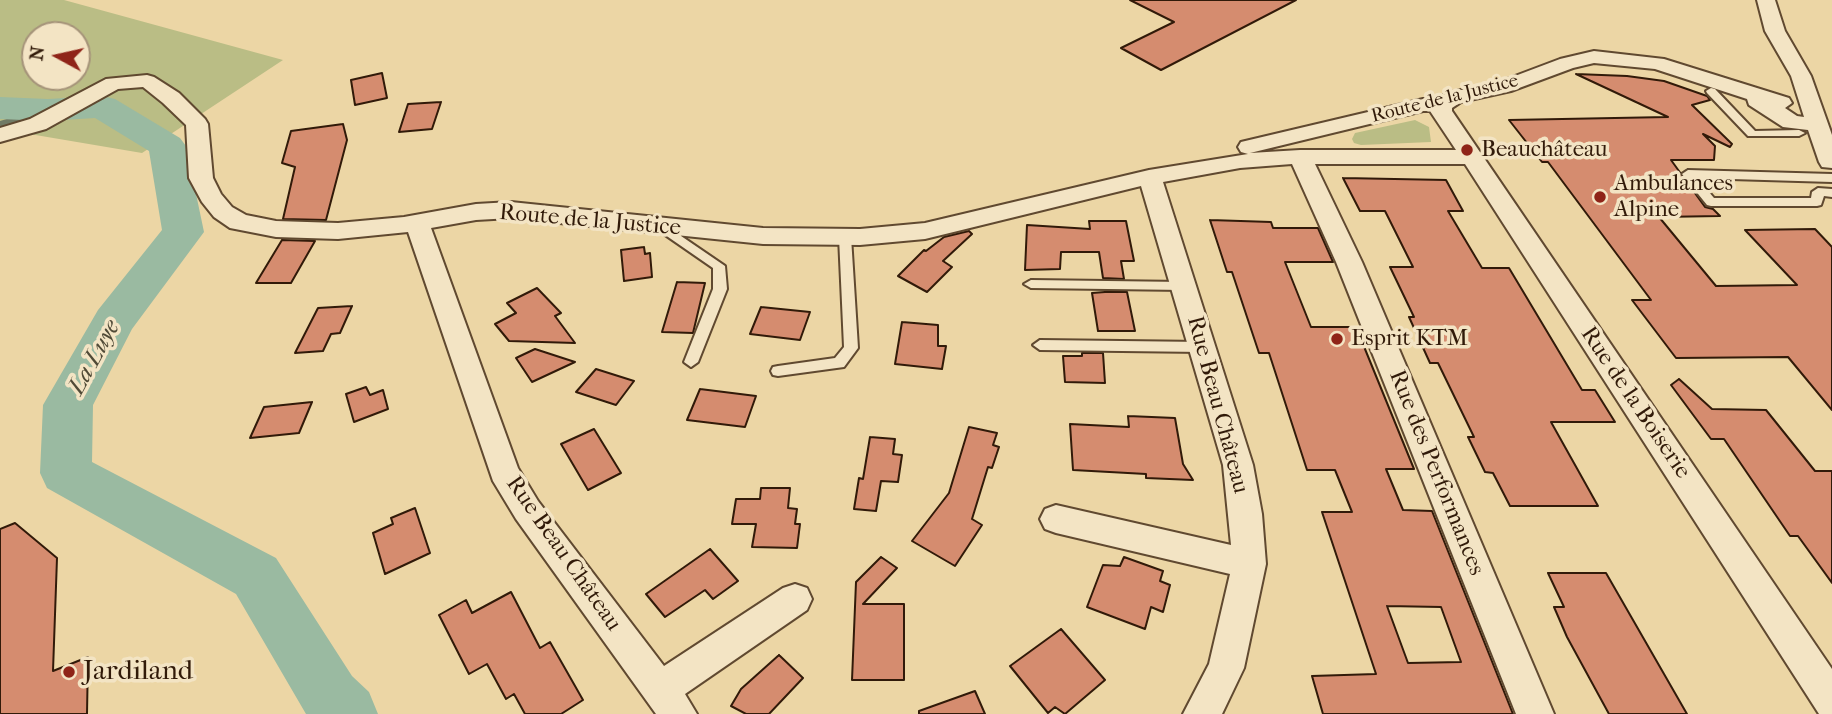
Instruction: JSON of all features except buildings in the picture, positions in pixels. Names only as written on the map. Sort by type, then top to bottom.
[{"type":"street","points":[[1766,0],[1775,31],[1806,90],[1794,114],[1831,168]]},
{"type":"street","name":"Route de la Justice","points":[[0,135],[49,119],[85,96],[113,83],[147,81],[171,98],[197,124],[201,178],[209,197],[223,212],[239,222],[276,229],[338,231],[417,223],[476,212],[511,211],[764,236],[845,237],[925,231],[1149,177],[1307,149],[1423,105],[1441,105],[1454,97],[1504,87],[1567,63],[1594,57],[1657,63],[1739,90],[1794,114]]},
{"type":"street","name":"Rue de la Boiserie","points":[[1441,105],[1441,111],[1471,157],[1832,701]]},
{"type":"street","name":"Route de la Justice","points":[[1307,149],[1471,157]]},
{"type":"street","name":"Rue des Performances","points":[[1307,149],[1349,262],[1535,714]]},
{"type":"street","name":"Rue Beau Château","points":[[1149,177],[1238,465],[1246,514],[1249,564],[1226,667],[1202,714]]},
{"type":"street","name":"Rue Beau Château","points":[[417,223],[504,472],[527,510],[670,702]]},
{"type":"street","points":[[1056,519],[1249,564]]},
{"type":"street","points":[[670,702],[794,599]]},
{"type":"lane","points":[[1711,92],[1752,134],[1794,114]]},
{"type":"lane","points":[[1817,202],[1712,202],[1688,174],[1791,177],[1831,168]]},
{"type":"lane","points":[[1791,177],[1817,202]]},
{"type":"lane","points":[[1817,202],[1818,192],[1832,193]]},
{"type":"lane","points":[[662,227],[719,266],[720,289],[691,362]]},
{"type":"lane","points":[[778,371],[839,363],[850,348],[845,237]]},
{"type":"lane","points":[[1031,284],[1184,286]]},
{"type":"lane","points":[[1040,345],[1203,347]]},
{"type":"green space","points":[[0,0],[64,0],[283,60],[142,153],[0,129]]},
{"type":"green space","points":[[1415,120],[1429,127],[1431,142],[1361,145],[1354,143],[1352,139],[1355,133]]},
{"type":"waterway","name":"La Luye","points":[[0,108],[48,110],[102,107],[167,146],[183,232],[114,321],[68,405],[66,473],[256,576],[330,697],[347,714]]},
{"type":"waterway","points":[[0,124],[48,110]]},
{"type":"place","name":"Beauchâteau","points":[[1467,150]]},
{"type":"place","name":"Ambulances Alpine","points":[[1600,197]]},
{"type":"place","name":"Esprit KTM","points":[[1337,339]]},
{"type":"place","name":"Jardiland","points":[[69,672]]}]
